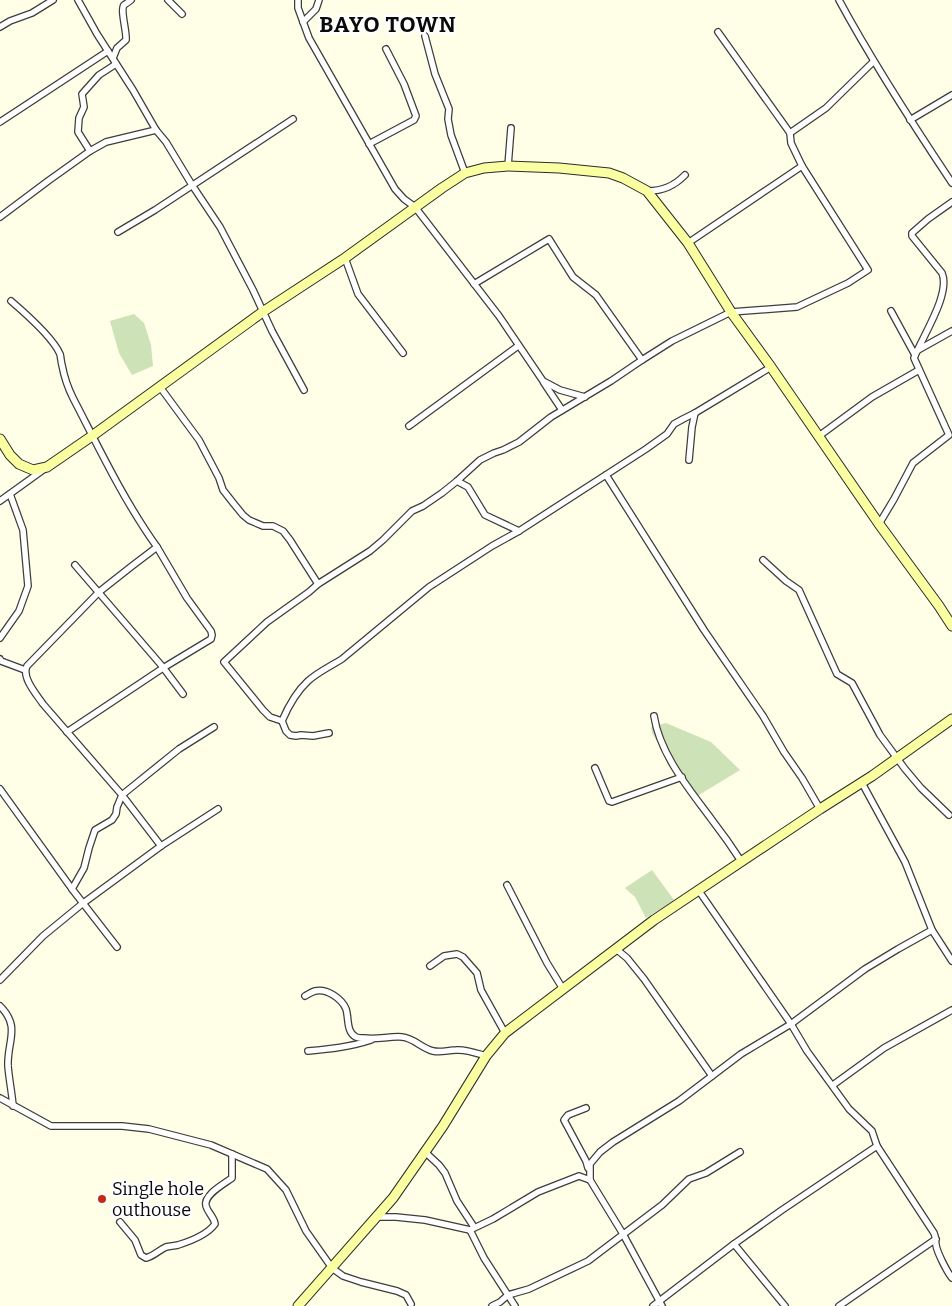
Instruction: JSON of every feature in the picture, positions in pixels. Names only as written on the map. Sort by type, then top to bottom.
[{"type":"main road","points":[[0,438],[10,455],[19,464],[33,470],[47,467],[264,311],[345,258],[465,173],[484,168],[508,166],[559,168],[609,173],[647,191],[688,243],[731,312],[772,367],[879,524],[952,626]]},
{"type":"main road","points":[[298,1306],[393,1198],[458,1102],[486,1056],[505,1033],[654,920],[862,783],[952,719]]},
{"type":"street","points":[[0,27],[32,13],[53,0]]},
{"type":"street","points":[[78,0],[156,130],[166,142],[220,227],[304,390]]},
{"type":"street","points":[[90,151],[78,132],[79,118],[84,107],[82,94],[114,61],[117,48],[126,40],[126,26],[122,11],[124,5],[131,0]]},
{"type":"street","points":[[168,0],[182,14]]},
{"type":"street","points":[[293,0],[298,8],[309,38],[395,189],[415,207],[499,316],[562,410]]},
{"type":"street","points":[[298,0],[298,8]]},
{"type":"street","points":[[303,22],[316,9],[319,0]]},
{"type":"street","points":[[838,0],[873,62],[952,183]]},
{"type":"street","points":[[282,721],[270,717],[263,710],[224,662],[267,622],[318,584],[370,551],[384,540],[412,511],[423,506],[457,481],[480,460],[519,442],[562,410],[672,341],[731,312],[798,307],[848,283],[868,270],[802,166],[791,143],[790,133],[718,32]]},
{"type":"street","points":[[425,36],[435,74],[449,109],[448,119],[452,135],[465,173]]},
{"type":"street","points":[[369,144],[414,120],[416,116],[404,84],[386,50]]},
{"type":"street","points":[[0,122],[108,51]]},
{"type":"street","points":[[790,133],[826,108],[873,62]]},
{"type":"street","points":[[910,120],[952,96]]},
{"type":"street","points":[[118,232],[293,119]]},
{"type":"street","points":[[508,166],[511,128]]},
{"type":"street","points":[[0,218],[90,151],[106,142],[156,130]]},
{"type":"street","points":[[688,243],[802,166]]},
{"type":"street","points":[[647,191],[660,190],[674,185],[685,175]]},
{"type":"street","points":[[879,524],[913,464],[949,436],[914,358],[939,306],[944,278],[942,273],[913,239],[912,233],[952,202]]},
{"type":"street","points":[[474,284],[549,239],[573,278],[596,294],[642,360]]},
{"type":"street","points":[[345,258],[358,294],[403,353]]},
{"type":"street","points":[[11,301],[52,341],[60,355],[71,394],[92,436],[138,519],[158,547],[187,598],[212,635],[67,732]]},
{"type":"street","points":[[891,311],[916,353]]},
{"type":"street","points":[[916,353],[952,330]]},
{"type":"street","points":[[409,426],[518,346]]},
{"type":"street","points":[[329,733],[313,736],[296,736],[290,735],[286,731],[282,721],[295,696],[308,681],[342,659],[429,587],[606,475],[667,434],[674,424],[772,367]]},
{"type":"street","points":[[819,436],[872,397],[919,370]]},
{"type":"street","points":[[543,381],[560,390],[585,397]]},
{"type":"street","points":[[160,387],[199,440],[220,478],[223,490],[234,504],[249,520],[263,526],[273,526],[283,532],[318,584]]},
{"type":"street","points":[[689,460],[695,413]]},
{"type":"street","points":[[0,501],[47,467]]},
{"type":"street","points":[[606,475],[704,630],[763,716],[820,809]]},
{"type":"street","points":[[457,481],[468,487],[485,516],[519,531]]},
{"type":"street","points":[[0,638],[19,611],[28,586],[23,530],[10,494]]},
{"type":"street","points":[[158,547],[99,592],[27,666],[25,674],[33,690],[122,795],[161,846]]},
{"type":"street","points":[[762,560],[799,590],[837,674],[852,683],[880,735],[922,788],[949,815]]},
{"type":"street","points":[[75,565],[183,694]]},
{"type":"street","points":[[0,659],[25,670]]},
{"type":"street","points":[[654,716],[661,744],[695,798],[741,861]]},
{"type":"street","points":[[72,890],[84,868],[88,848],[96,830],[112,820],[122,795],[179,748],[214,727]]},
{"type":"street","points":[[595,768],[609,801],[612,802],[682,778]]},
{"type":"street","points":[[862,783],[905,862],[932,930],[952,961]]},
{"type":"street","points":[[0,789],[82,904],[117,947]]},
{"type":"street","points":[[0,980],[44,936],[82,904],[161,846],[218,809]]},
{"type":"street","points":[[507,885],[547,964],[563,990]]},
{"type":"street","points":[[699,891],[791,1024],[807,1051],[849,1109],[872,1131],[877,1146],[934,1233],[936,1246],[952,1278]]},
{"type":"street","points":[[590,1180],[590,1164],[600,1152],[613,1142],[679,1101],[741,1054],[791,1024],[865,969],[932,930]]},
{"type":"street","points":[[616,949],[627,958],[644,979],[712,1076]]},
{"type":"street","points":[[430,966],[444,956],[457,954],[463,957],[477,973],[481,990],[505,1033]]},
{"type":"street","points":[[305,996],[316,990],[322,990],[333,995],[344,1005],[347,1011],[350,1032],[356,1037],[372,1039],[400,1036],[409,1038],[435,1052],[464,1050],[486,1056]]},
{"type":"street","points":[[0,1006],[7,1013],[12,1024],[8,1065],[13,1106]]},
{"type":"street","points":[[832,1085],[884,1048],[952,1010]]},
{"type":"street","points":[[308,1051],[358,1045],[372,1039]]},
{"type":"street","points":[[0,1098],[51,1126],[122,1126],[149,1129],[211,1145],[267,1169],[286,1190],[306,1231],[332,1268],[343,1276],[398,1291],[406,1295],[411,1304]]},
{"type":"street","points":[[586,1108],[568,1115],[564,1120],[586,1161],[590,1180],[623,1234],[661,1304]]},
{"type":"street","points":[[653,1306],[661,1304],[734,1244],[877,1146]]},
{"type":"street","points":[[424,1152],[445,1173],[457,1201],[472,1228],[484,1258],[515,1306]]},
{"type":"street","points":[[492,1306],[500,1302],[508,1294],[529,1289],[588,1261],[662,1205],[689,1178],[706,1173],[740,1152]]},
{"type":"street","points":[[120,1222],[135,1240],[142,1255],[146,1258],[153,1257],[166,1247],[186,1242],[204,1233],[215,1224],[215,1220],[207,1208],[208,1197],[232,1178],[232,1154]]},
{"type":"street","points":[[376,1217],[425,1220],[472,1228],[493,1219],[538,1192],[579,1176],[590,1180]]},
{"type":"street","points":[[839,1306],[936,1239]]},
{"type":"street","points":[[734,1244],[785,1306]]},
{"type":"green space","points":[[134,314],[144,323],[151,345],[153,366],[132,375],[119,353],[110,321]]},
{"type":"green space","points":[[666,723],[711,742],[740,770],[694,798],[652,733],[651,727]]},
{"type":"green space","points":[[652,870],[674,900],[646,918],[635,897],[625,888]]},
{"type":"place","name":"Single hole outhouse","points":[[102,1199]]},
{"type":"district","name":"BAYO TOWN","points":[[388,24]]}]
